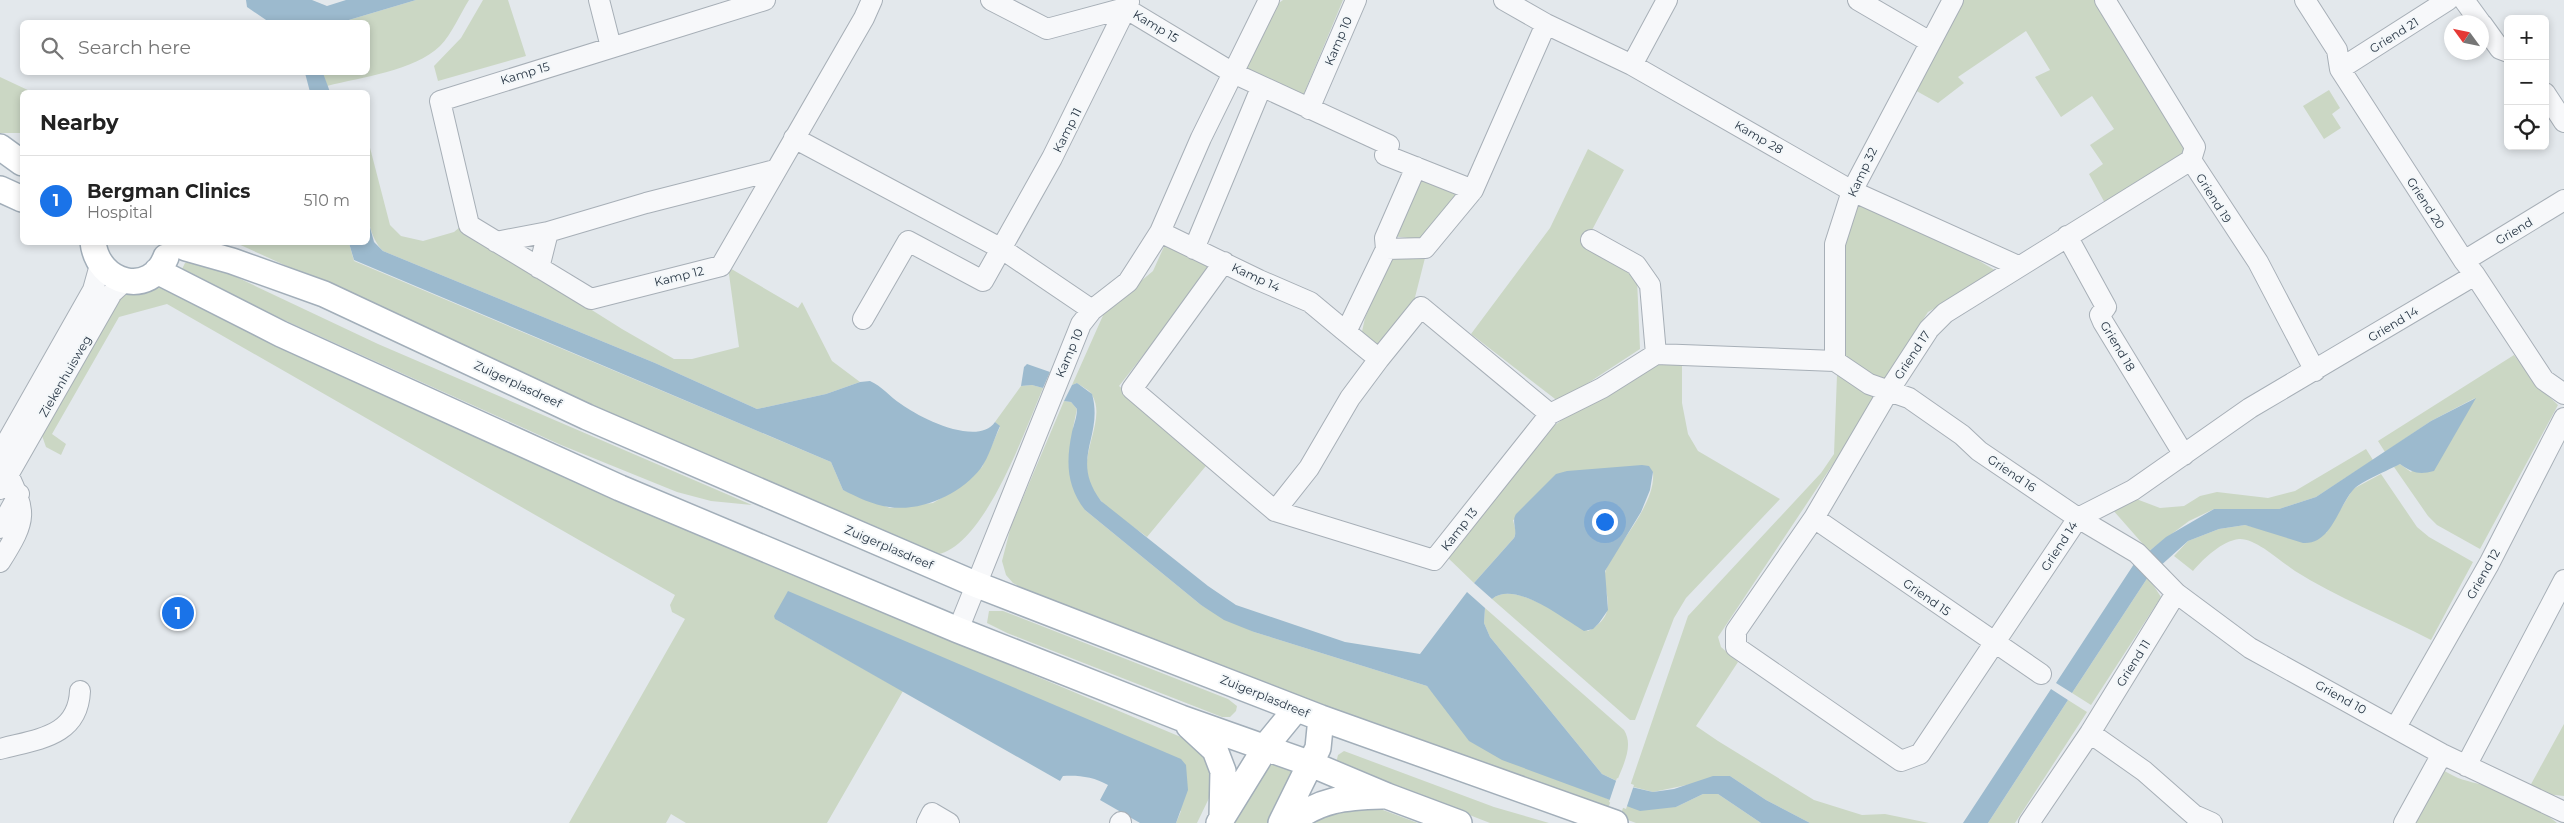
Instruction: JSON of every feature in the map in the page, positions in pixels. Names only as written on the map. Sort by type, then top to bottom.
[{"type":"main road","points":[[0,148],[20,162]]},
{"type":"main road","points":[[0,189],[20,198]]},
{"type":"main road","points":[[96,254],[115,278],[125,281],[136,281],[156,271],[164,262],[167,245]]},
{"type":"main road","name":"Zuigerplasdreef","points":[[180,245],[232,260],[324,294],[587,417],[975,584],[1320,718],[1615,823]]},
{"type":"main road","points":[[156,271],[281,334],[620,488],[958,630],[1181,718],[1311,764],[1387,796],[1459,823]]},
{"type":"main road","points":[[1220,821],[1266,748],[1296,709]]},
{"type":"main road","points":[[1181,718],[1215,750],[1223,771],[1220,821]]},
{"type":"main road","points":[[1281,823],[1318,748],[1320,718]]},
{"type":"main road","points":[[1290,823],[1306,812],[1343,797],[1387,796]]},
{"type":"street","points":[[599,0],[611,47]]},
{"type":"street","name":"Kamp 15","points":[[440,100],[611,47],[735,3],[765,0]]},
{"type":"street","name":"Kamp 12","points":[[440,100],[469,225],[591,299],[721,266],[864,18],[872,0]]},
{"type":"street","name":"Kamp 15","points":[[990,0],[1047,29],[1128,4],[1233,73]]},
{"type":"street","name":"Kamp 10","points":[[958,630],[1081,324],[1092,310],[1128,282],[1160,232],[1201,138],[1269,0]]},
{"type":"street","name":"Kamp 10","points":[[1309,109],[1356,0]]},
{"type":"street","name":"Kamp 28","points":[[1504,0],[1546,24],[1632,65],[1852,191],[2018,266]]},
{"type":"street","points":[[1632,65],[1667,0]]},
{"type":"street","points":[[1858,0],[1930,42]]},
{"type":"street","name":"Kamp 32","points":[[1835,361],[1835,244],[1852,191],[1953,0]]},
{"type":"street","name":"Griend 19","points":[[2105,0],[2195,147],[2191,160],[2240,238],[2258,262],[2315,370]]},
{"type":"street","name":"Griend 20","points":[[2305,0],[2337,50],[2340,69],[2469,268],[2544,380],[2564,394]]},
{"type":"street","name":"Griend 21","points":[[2340,69],[2448,0]]},
{"type":"street","points":[[2464,0],[2475,15]]},
{"type":"street","name":"Kamp 11","points":[[863,319],[908,241],[983,281],[1057,150],[1128,4]]},
{"type":"street","points":[[1386,249],[1425,248],[1473,190],[1546,24]]},
{"type":"street","points":[[2489,34],[2500,49],[2504,50]]},
{"type":"street","points":[[1233,73],[1261,88],[1360,130],[1389,145],[1385,154],[1473,190]]},
{"type":"street","points":[[1194,249],[1261,88]]},
{"type":"street","points":[[2549,100],[2564,122]]},
{"type":"street","points":[[794,138],[1002,249],[1092,310]]},
{"type":"street","name":"Griend 17","points":[[1736,647],[1736,630],[1814,518],[1888,392],[1929,329],[1945,313],[2191,160]]},
{"type":"street","points":[[1346,332],[1386,249],[1385,238],[1416,167]]},
{"type":"street","points":[[496,242],[548,232],[646,203],[775,170]]},
{"type":"street","name":"Griend","points":[[2469,268],[2564,200]]},
{"type":"street","points":[[539,268],[548,232]]},
{"type":"street","name":"Kamp 14","points":[[1160,232],[1310,302],[1379,359]]},
{"type":"street","name":"Griend 18","points":[[2067,236],[2106,307],[2100,315],[2103,322],[2184,455]]},
{"type":"street","points":[[1591,240],[1636,265],[1650,284],[1656,354],[1835,361],[1869,384],[1888,392]]},
{"type":"street","name":"Ziekenhuisweg","points":[[0,528],[6,469],[93,290],[96,254]]},
{"type":"street","name":"Kamp 13","points":[[1224,262],[1132,389],[1275,511],[1434,560],[1550,414],[1602,388],[1656,354]]},
{"type":"street","name":"Griend 14","points":[[1736,647],[1901,761],[1920,754],[2078,518],[2133,490],[2250,408],[2315,370],[2469,268]]},
{"type":"street","name":"Ziekenhuisweg","points":[[6,469],[112,293],[125,281]]},
{"type":"street","points":[[1275,511],[1309,468],[1350,398],[1421,307],[1550,414]]},
{"type":"street","name":"Griend 16","points":[[1888,392],[1909,398],[1962,434],[1979,451],[2078,518],[2137,553]]},
{"type":"street","name":"Griend 12","points":[[2396,727],[2489,564],[2564,418]]},
{"type":"street","points":[[0,562],[18,532],[23,517],[6,469]]},
{"type":"street","name":"Griend 15","points":[[1814,518],[2040,674]]},
{"type":"street","name":"Griend 10","points":[[2137,553],[2176,593],[2250,648],[2442,754],[2564,812]]},
{"type":"street","points":[[2466,766],[2564,580]]},
{"type":"street","name":"Griend 11","points":[[2029,823],[2090,733],[2176,593]]},
{"type":"street","points":[[0,749],[60,731],[74,718],[80,705],[80,691]]},
{"type":"street","points":[[2090,733],[2144,771],[2194,816],[2212,823]]},
{"type":"street","points":[[2404,823],[2442,754]]},
{"type":"street","points":[[927,823],[932,813],[949,823]]},
{"type":"green space","points":[[416,0],[469,0],[448,36],[429,55],[416,62],[387,72],[327,86],[324,75],[370,75],[370,20],[349,20]]},
{"type":"green space","points":[[483,0],[508,0],[526,56],[438,81],[434,66],[461,38]]},
{"type":"green space","points":[[1283,0],[1343,0],[1303,96],[1243,70],[1276,5]]},
{"type":"green space","points":[[1964,0],[2098,0],[2186,149],[2186,156],[2106,205],[2089,174],[2103,164],[2090,145],[2114,129],[2092,96],[2061,117],[2035,77],[2050,70],[2026,31],[1958,77],[1964,83],[1938,103],[1913,89]]},
{"type":"green space","points":[[0,77],[28,90],[20,90],[20,133],[0,133]]},
{"type":"green space","points":[[2329,90],[2340,108],[2332,114],[2341,128],[2324,139],[2303,106]]},
{"type":"green space","points":[[370,148],[390,225],[401,236],[423,241],[454,232],[460,227],[622,329],[674,359],[692,359],[739,347],[728,267],[798,308],[802,302],[832,361],[860,382],[826,394],[757,409],[655,363],[383,251],[375,241],[371,228]]},
{"type":"green space","points":[[1588,149],[1624,170],[1592,230],[1582,240],[1637,279],[1640,349],[1559,402],[1471,334],[1550,228]]},
{"type":"green space","points":[[1416,170],[1460,189],[1427,240],[1391,236]]},
{"type":"green space","points":[[1853,197],[1966,253],[1998,272],[1928,312],[1880,386],[1842,361],[1843,226]]},
{"type":"green space","points":[[1167,240],[1211,269],[1119,386],[1210,461],[1147,537],[1103,503],[1092,489],[1087,477],[1087,465],[1096,416],[1096,405],[1090,392],[1077,383],[1072,385],[1105,311],[1153,271]]},
{"type":"green space","points":[[240,245],[350,245],[354,261],[831,462],[843,490],[890,508],[933,503],[953,491],[982,467],[1000,427],[995,422],[1021,386],[1032,385],[1043,388],[1014,458],[985,511],[969,533],[952,548],[934,555],[630,422]]},
{"type":"green space","points":[[196,258],[378,344],[752,505],[711,501],[677,492],[561,445],[180,273],[185,263]]},
{"type":"green space","points":[[1390,258],[1425,258],[1411,313],[1377,345],[1361,336],[1365,318]]},
{"type":"green space","points":[[154,283],[976,651],[1188,740],[1212,764],[1211,794],[1197,823],[1176,823],[1181,811],[775,619],[903,691],[827,823],[686,823],[671,814],[666,823],[569,823],[685,619],[672,612],[670,605],[675,595],[167,304],[119,317],[52,434],[66,444],[61,455],[46,447],[40,430],[120,293]]},
{"type":"green space","points":[[2514,355],[2542,390],[2558,405],[2480,549],[2437,525],[2428,516],[2394,467],[2400,464],[2411,472],[2475,398],[2431,421],[2385,452],[2378,441]]},
{"type":"green space","points":[[1682,363],[1682,403],[1688,434],[1698,451],[1780,499],[1686,598],[1674,618],[1635,720],[1630,720],[1492,599],[1502,594],[1513,594],[1540,603],[1588,631],[1599,624],[1608,608],[1605,583],[1607,567],[1649,497],[1653,472],[1513,520],[1516,532],[1514,538],[1474,583],[1446,556],[1551,428],[1586,402],[1652,364]]},
{"type":"green space","points":[[1837,375],[1877,398],[1718,637],[1721,647],[1738,662],[1696,726],[1814,800],[1862,815],[1885,814],[1929,823],[1810,823],[1766,800],[1730,776],[1653,792],[1630,786],[1688,616],[1821,473],[1834,454]]},
{"type":"green space","points":[[1064,401],[1071,402],[1077,409],[1073,428],[1085,510],[1201,605],[1254,632],[1427,686],[1446,708],[1593,793],[1611,800],[1607,812],[1251,682],[1028,591],[1013,583],[1006,575],[1002,561],[1011,526]]},
{"type":"green space","points":[[2366,449],[2373,460],[2316,497],[2279,509],[2214,509],[2189,521],[2149,551],[2112,509],[2131,497],[2160,508],[2184,506],[2200,496],[2217,492],[2268,498],[2295,491]]},
{"type":"green space","points":[[2381,474],[2417,527],[2429,537],[2473,562],[2431,640],[2327,590],[2253,542],[2239,539],[2226,543],[2208,556],[2193,571],[2174,556],[2188,541],[2219,529],[2245,525],[2273,532],[2326,533],[2353,489]]},
{"type":"green space","points":[[2148,577],[2161,597],[2091,705],[2072,693]]},
{"type":"green space","points":[[1485,608],[1624,730],[1627,736],[1628,749],[1617,781],[1602,774],[1490,637],[1484,623]]},
{"type":"green space","points":[[989,611],[1003,611],[1228,699],[1237,706],[1236,711],[1230,717],[1222,717],[1007,633],[987,623]]},
{"type":"green space","points":[[2068,700],[2087,712],[2015,823],[1988,823]]},
{"type":"green space","points":[[2564,724],[2564,796],[2546,794],[2530,786]]},
{"type":"green space","points":[[1344,751],[1494,807],[1549,823],[1490,823],[1336,763],[1338,755]]},
{"type":"green space","points":[[1271,754],[1303,766],[1268,823],[1228,823]]},
{"type":"green space","points":[[2443,770],[2458,778],[2512,796],[2532,806],[2557,823],[2410,823]]},
{"type":"green space","points":[[1703,794],[1718,794],[1761,823],[1636,823],[1620,817],[1624,805],[1676,807]]},
{"type":"green space","points":[[1375,807],[1418,823],[1301,823],[1320,811]]},
{"type":"water","points":[[246,0],[312,0],[327,6],[346,0],[416,0],[349,20],[266,20],[247,7]]},
{"type":"water","points":[[306,75],[324,75],[329,90],[309,90]]},
{"type":"water","points":[[370,227],[374,242],[383,251],[655,363],[757,409],[826,394],[860,382],[870,381],[910,410],[949,428],[976,432],[987,429],[995,422],[1000,426],[984,464],[973,477],[952,493],[927,504],[914,507],[889,507],[871,503],[843,490],[831,462],[354,260],[350,245],[370,245]]},
{"type":"water","points":[[1027,364],[1050,372],[1043,388],[1032,385],[1021,386],[1024,367]]},
{"type":"water","points":[[1077,383],[1092,394],[1095,409],[1087,460],[1088,472],[1092,486],[1101,501],[1208,586],[1236,605],[1345,642],[1420,654],[1467,592],[1485,608],[1484,623],[1490,637],[1602,774],[1627,786],[1653,792],[1674,789],[1713,776],[1730,776],[1766,800],[1810,823],[1761,823],[1718,794],[1703,794],[1676,807],[1640,811],[1502,760],[1469,741],[1427,686],[1254,632],[1224,620],[1201,605],[1085,510],[1079,501],[1071,482],[1068,463],[1077,409],[1071,402],[1064,401],[1072,385]]},
{"type":"water","points":[[2476,398],[2434,471],[2416,472],[2400,464],[2362,483],[2348,497],[2327,532],[2313,542],[2303,543],[2245,525],[2219,529],[2188,541],[2148,577],[2072,693],[2056,683],[2134,564],[2166,537],[2214,509],[2279,509],[2316,497],[2431,421]]},
{"type":"water","points":[[1649,466],[1653,472],[1650,490],[1641,512],[1605,571],[1608,610],[1593,629],[1584,631],[1551,610],[1525,597],[1502,594],[1492,599],[1474,583],[1514,538],[1516,514],[1556,474],[1567,471]]},
{"type":"water","points":[[788,591],[1181,759],[1186,765],[1188,790],[1176,823],[1140,823],[1100,800],[1108,785],[1092,778],[1081,776],[1063,776],[1060,781],[775,619],[774,616]]},
{"type":"water","points":[[2051,689],[2068,700],[1988,823],[1963,823]]},
{"type":"pier","points":[[1617,778],[1634,785],[1626,809],[1609,802]]},
{"type":"place","name":"Bergman Clinics","points":[[178,613]]}]
